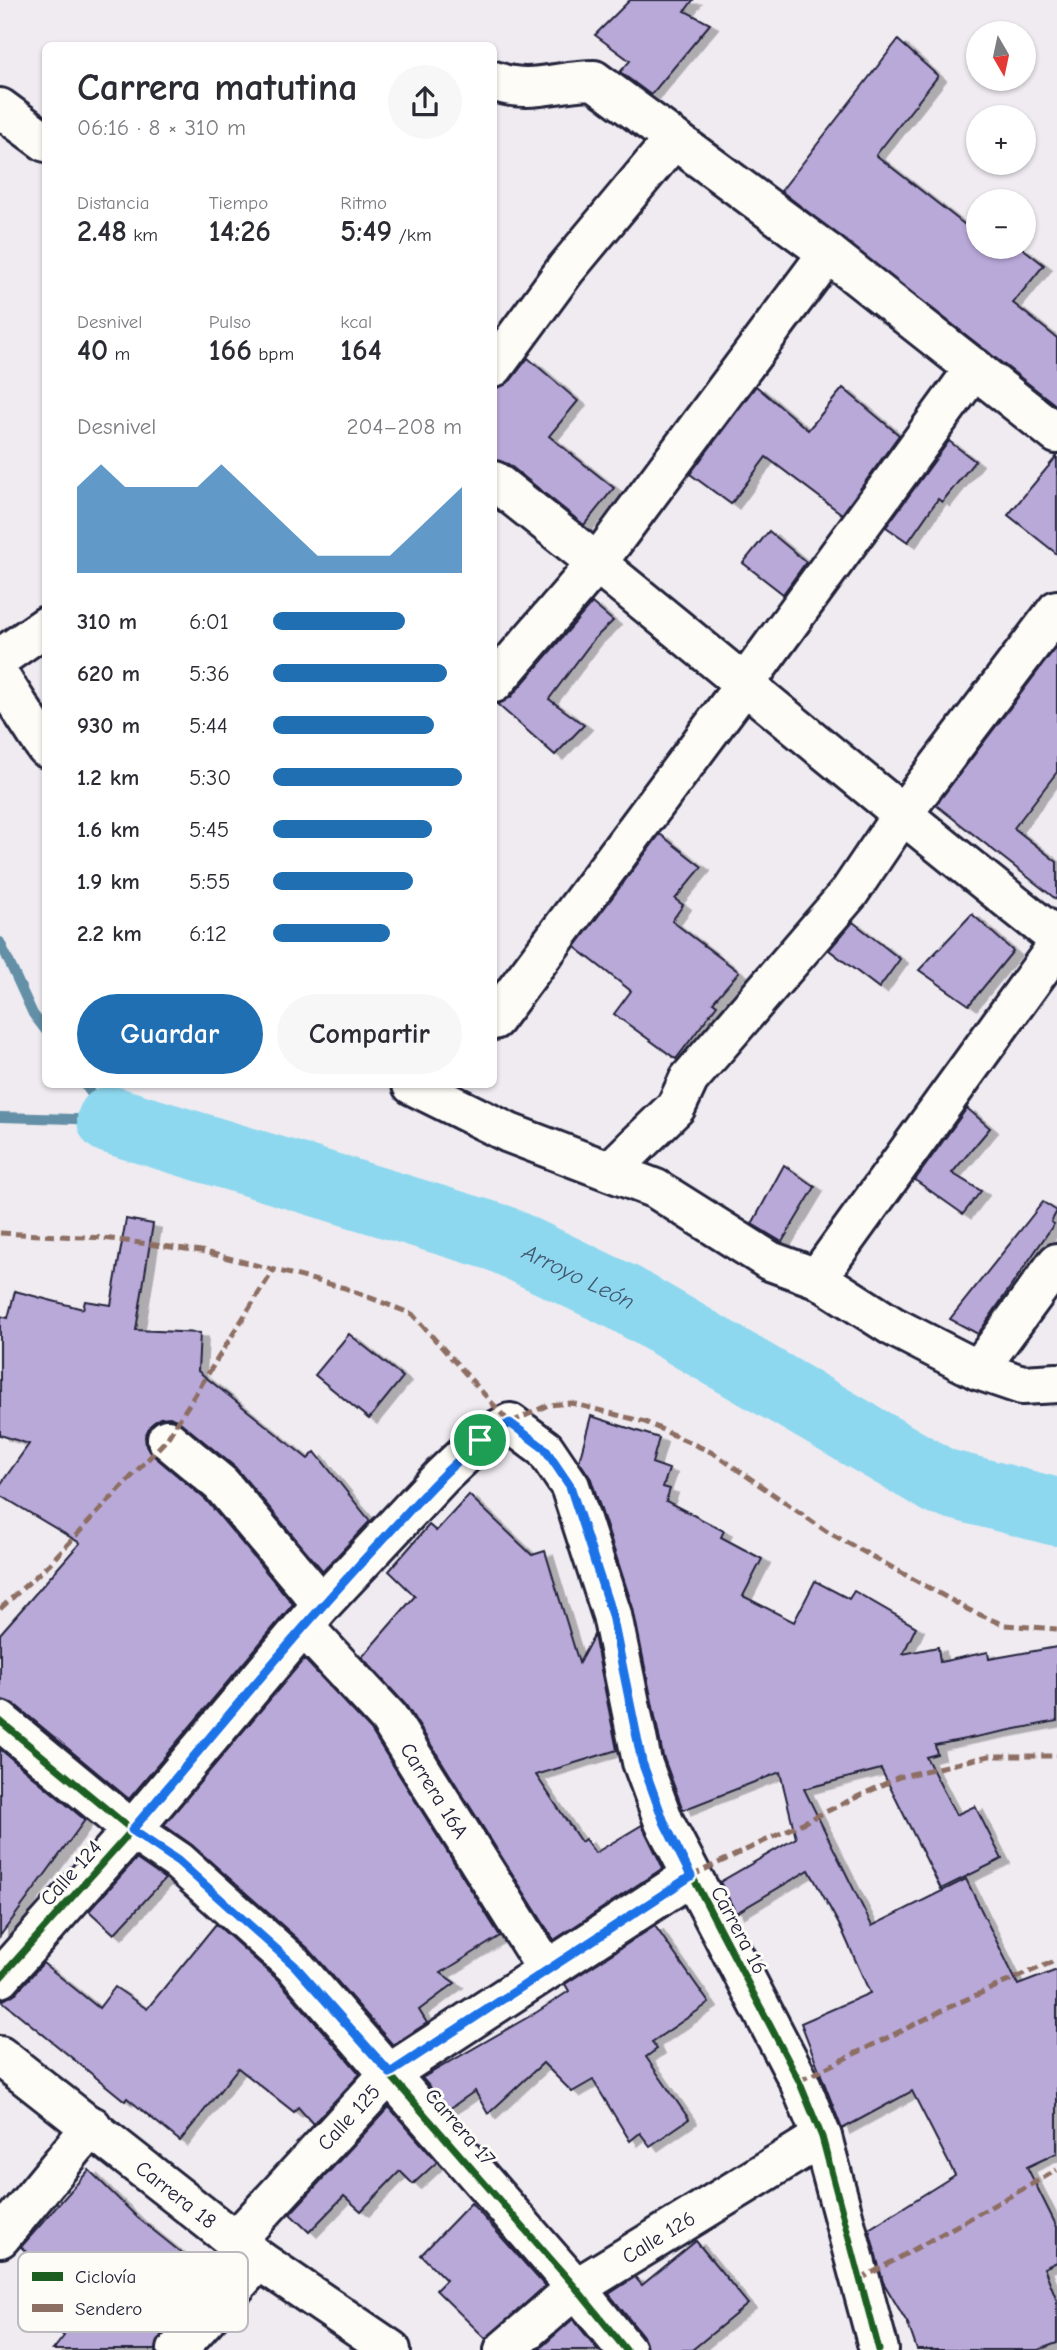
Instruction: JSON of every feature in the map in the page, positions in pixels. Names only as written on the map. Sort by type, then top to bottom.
[{"type":"street","points":[[497,82],[516,86],[545,87],[573,80],[594,80],[828,253],[1057,434]]},
{"type":"street","points":[[0,108],[42,139]]},
{"type":"street","points":[[497,363],[566,269],[674,139]]},
{"type":"street","points":[[497,680],[597,563],[828,253]]},
{"type":"street","points":[[497,1016],[744,685],[975,368]]},
{"type":"street","points":[[497,483],[901,816],[1057,938]]},
{"type":"street","points":[[610,1171],[676,1107],[688,1079],[849,893],[901,816],[1057,610]]},
{"type":"street","points":[[0,658],[42,629]]},
{"type":"street","points":[[0,677],[42,742]]},
{"type":"street","points":[[817,1278],[1057,946]]},
{"type":"street","points":[[418,1088],[509,1133],[656,1189],[769,1261],[817,1278],[892,1326],[978,1370],[1022,1385],[1057,1383]]},
{"type":"street","points":[[978,1370],[1057,1263]]},
{"type":"street","name":"Calle 124","points":[[0,1978],[132,1830],[313,1615],[451,1467],[480,1440],[510,1423]]},
{"type":"street","name":"Carrera 16","points":[[510,1423],[545,1449],[570,1486],[612,1615],[642,1762],[664,1822],[799,2081],[822,2137],[869,2345]]},
{"type":"street","name":"Carrera 16A","points":[[167,1439],[221,1484],[388,1717],[547,1970]]},
{"type":"street","name":"Carrera 17","points":[[0,1721],[132,1830],[178,1861],[295,1966],[576,2288],[626,2350]]},
{"type":"street","name":"Calle 125","points":[[247,2250],[390,2073],[691,1876]]},
{"type":"street","name":"Carrera 18","points":[[0,2056],[247,2250],[391,2350]]},
{"type":"street","points":[[0,2238],[92,2126]]},
{"type":"street","name":"Calle 126","points":[[504,2350],[576,2288],[822,2137]]},
{"type":"street","name":"Calle 125","points":[[177,2350],[190,2332]]},
{"type":"building","points":[[630,0],[693,0],[685,11],[710,24],[651,95],[620,72],[630,61],[595,35]]},
{"type":"building","points":[[898,40],[938,76],[876,155],[966,226],[966,259],[1036,259],[1044,265],[1013,303],[1057,338],[1057,406],[781,191]]},
{"type":"building","points":[[528,358],[578,401],[549,436],[614,488],[584,525],[508,464],[497,461],[497,387],[511,380]]},
{"type":"building","points":[[756,386],[808,430],[843,388],[899,435],[842,514],[766,457],[731,504],[690,474]]},
{"type":"building","points":[[949,441],[975,461],[942,502],[938,499],[908,542],[886,527]]},
{"type":"building","points":[[1057,456],[1057,554],[1008,515]]},
{"type":"building","points":[[769,531],[806,562],[783,594],[743,563]]},
{"type":"building","points":[[592,603],[613,621],[594,639],[549,699],[584,725],[555,755],[497,704],[511,697]]},
{"type":"building","points":[[1057,646],[1057,772],[1014,828],[1057,862],[1057,900],[936,805]]},
{"type":"building","points":[[660,834],[702,867],[675,899],[683,905],[672,921],[739,972],[713,1002],[717,1005],[676,1059],[614,1014],[631,991],[575,947]]},
{"type":"building","points":[[972,914],[1013,951],[969,1005],[919,970]]},
{"type":"building","points":[[853,922],[900,959],[879,988],[829,950]]},
{"type":"building","points":[[967,1108],[990,1128],[952,1173],[981,1191],[963,1214],[915,1180]]},
{"type":"building","points":[[784,1165],[815,1187],[782,1242],[752,1224]]},
{"type":"building","points":[[1043,1202],[1057,1211],[1051,1222],[1054,1224],[978,1334],[950,1319]]},
{"type":"building","points":[[126,1219],[153,1224],[136,1330],[200,1333],[198,1371],[308,1459],[315,1452],[370,1521],[323,1571],[235,1467],[180,1422],[170,1417],[160,1418],[151,1425],[145,1436],[146,1446],[153,1455],[206,1500],[293,1604],[129,1799],[14,1704],[0,1700],[0,1634],[80,1543],[0,1495],[0,1485],[29,1444],[0,1435],[0,1316],[8,1318],[15,1291],[83,1309],[85,1301],[111,1305]]},
{"type":"building","points":[[349,1334],[403,1377],[369,1419],[315,1375]]},
{"type":"building","points":[[591,1416],[659,1438],[652,1463],[669,1469],[663,1487],[670,1489],[666,1501],[724,1531],[721,1537],[762,1559],[743,1596],[794,1622],[815,1581],[849,1599],[854,1591],[916,1627],[903,1654],[938,1647],[940,1662],[988,1652],[989,1659],[1057,1647],[1057,1721],[935,1745],[937,1754],[926,1757],[956,1815],[975,1806],[1002,1859],[941,1889],[881,1769],[804,1789],[872,1926],[966,1879],[1018,1985],[1057,1970],[1057,2153],[1027,2167],[1057,2227],[1057,2262],[1044,2268],[1057,2300],[1057,2343],[1038,2350],[917,2350],[908,2324],[883,2282],[869,2229],[955,2175],[912,2091],[842,2129],[801,2023],[870,1993],[842,1930],[809,1870],[736,1913],[720,1882],[796,1838],[780,1772],[683,1810],[663,1756],[633,1608],[591,1479],[579,1461]]},
{"type":"building","points":[[469,1495],[532,1555],[545,1551],[579,1663],[594,1635],[617,1750],[536,1775],[581,1842],[585,1839],[595,1853],[642,1825],[663,1868],[554,1940],[406,1705],[362,1657],[415,1596],[389,1571],[429,1525],[436,1531]]},
{"type":"building","points":[[304,1659],[371,1730],[500,1936],[441,1973],[455,1983],[419,2010],[427,2023],[393,2045],[310,1950],[192,1845],[164,1825]]},
{"type":"building","points":[[0,1749],[85,1820],[0,1936]]},
{"type":"building","points":[[136,1859],[165,1879],[114,1934],[89,1911]]},
{"type":"building","points":[[216,1924],[279,1981],[360,2074],[313,2124],[298,2107],[294,2112],[238,2068],[180,2141],[127,2098],[125,2101],[2,2001],[16,1993],[43,1963],[99,2008],[115,1987],[147,2009]]},
{"type":"building","points":[[655,1926],[709,2003],[652,2042],[657,2049],[646,2057],[689,2119],[650,2146],[640,2133],[630,2141],[593,2080],[572,2092],[543,2063],[488,2114],[475,2091],[449,2109],[422,2078],[537,2012],[569,1991],[565,1984]]},
{"type":"building","points":[[389,2107],[437,2162],[413,2184],[400,2171],[361,2211],[344,2196],[309,2232],[290,2214]]},
{"type":"building","points":[[89,2170],[138,2218],[180,2252],[26,2252],[21,2247]]},
{"type":"building","points":[[471,2203],[545,2286],[486,2339],[436,2290],[446,2280],[421,2255]]},
{"type":"building","points":[[696,2241],[748,2304],[692,2350],[647,2350],[643,2336],[609,2294],[635,2277],[642,2285]]},
{"type":"building","points":[[573,2319],[598,2350],[538,2350]]},
{"type":"building","points":[[59,2332],[164,2332],[156,2350],[53,2350],[64,2336]]},
{"type":"waterway","name":"Arroyo León","points":[[0,942],[33,1014],[42,1026]]},
{"type":"waterway","name":"Arroyo León","points":[[87,1088],[111,1120]]},
{"type":"waterway","points":[[0,1117],[111,1120]]},
{"type":"waterway","name":"Arroyo León","points":[[111,1120],[499,1238],[624,1298],[941,1482],[1057,1512]]},
{"type":"marked path","points":[[0,1233],[103,1238],[201,1251],[345,1288],[412,1314],[510,1423],[548,1405],[571,1403],[645,1422],[715,1454],[826,1531],[969,1610],[1004,1625],[1057,1629]]},
{"type":"marked path","points":[[0,1609],[49,1564],[167,1439],[274,1269]]},
{"type":"marked path","points":[[691,1876],[899,1777],[989,1756],[1057,1756]]},
{"type":"marked path","points":[[799,2081],[958,2003],[1057,1960]]},
{"type":"marked path","points":[[859,2280],[1057,2170]]},
{"type":"cycle path","points":[[0,1978],[132,1830],[322,1604],[442,1476],[480,1440],[510,1423],[545,1449],[570,1486],[612,1615],[642,1762],[664,1822],[799,2081],[822,2137],[879,2350]]},
{"type":"cycle path","points":[[0,1721],[132,1830],[178,1861],[295,1966],[576,2288],[626,2350]]},
{"type":"route","points":[[510,1423],[545,1449],[570,1486],[612,1615],[642,1762],[664,1822],[691,1876],[390,2073],[295,1966],[178,1861],[132,1830],[322,1604],[442,1476],[480,1440],[510,1423]]}]
